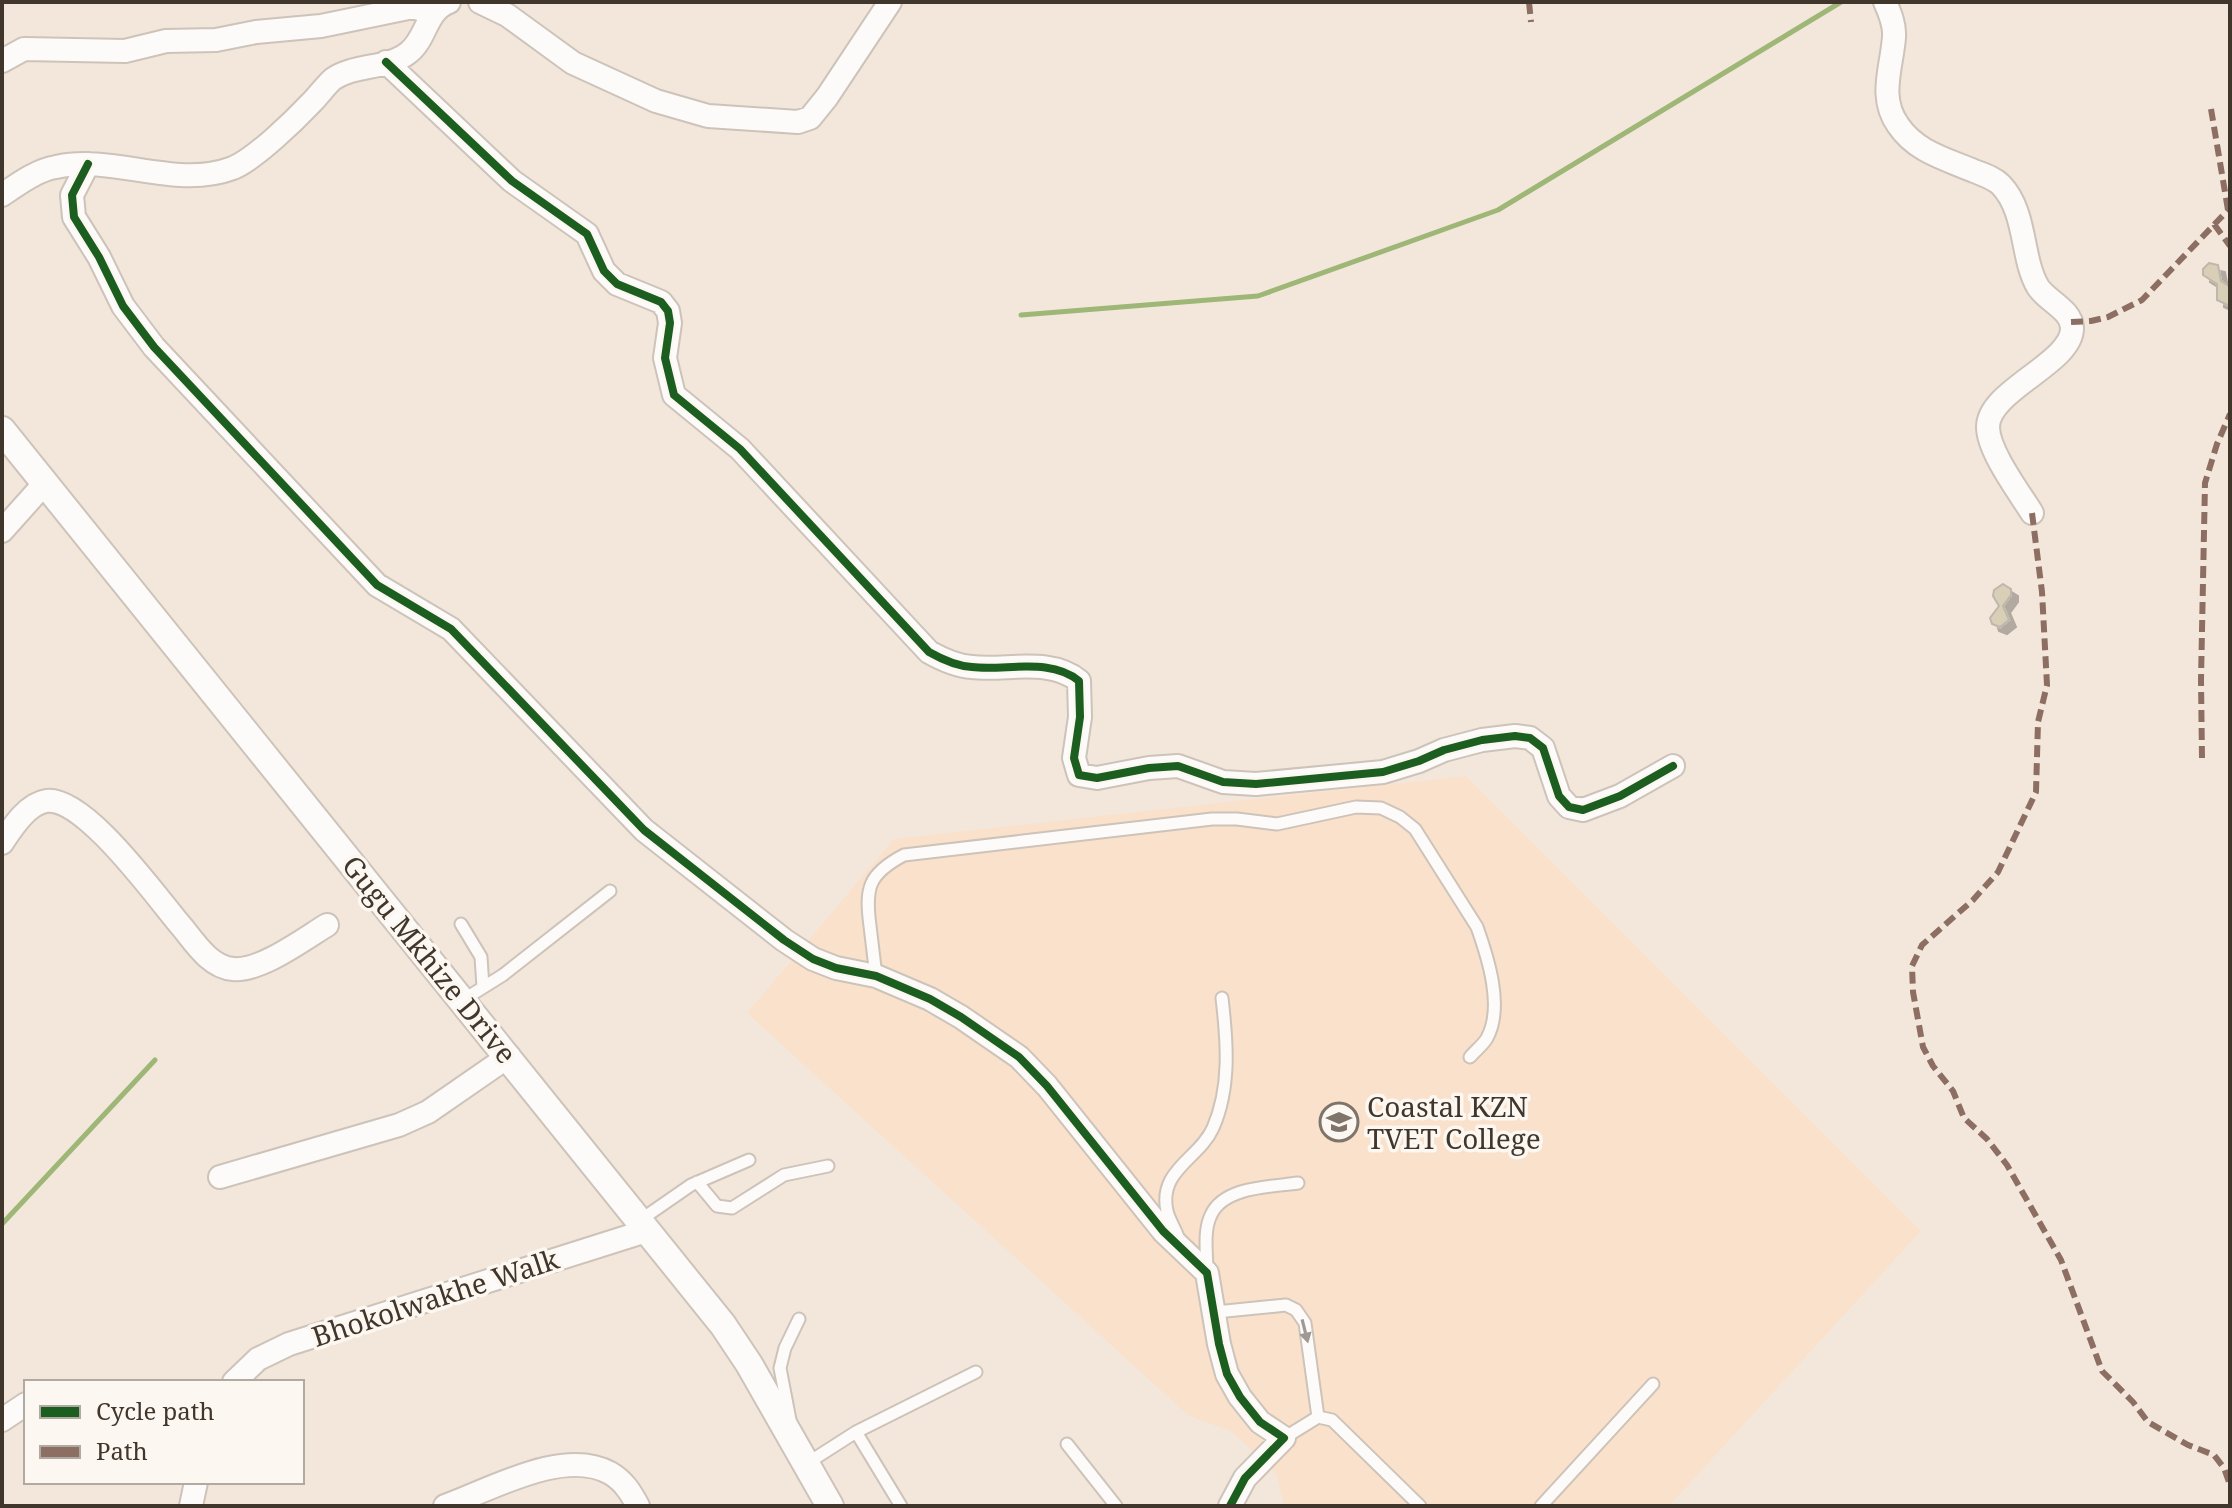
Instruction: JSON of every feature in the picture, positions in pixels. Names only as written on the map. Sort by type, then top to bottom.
[{"type":"street","points":[[480,2],[507,15],[573,63],[656,101],[708,116],[798,122],[810,118],[827,97],[890,2]]},
{"type":"street","points":[[1885,2],[1895,34],[1886,86],[1888,104],[1895,122],[1906,136],[1924,150],[1998,182],[2008,192],[2026,241],[2036,283],[2071,322],[2072,330],[2066,346],[2005,398],[1990,418],[1988,426],[1995,449],[2032,513]]},
{"type":"street","points":[[2,61],[24,49],[125,51],[166,41],[216,40],[256,32],[321,26],[413,7],[440,8],[412,51],[400,59],[334,78],[288,127],[236,167],[212,174],[180,175],[88,164],[55,167],[3,193]]},
{"type":"street","points":[[386,62],[512,181],[587,234],[604,271],[617,284],[661,302],[668,311],[670,323],[665,358],[674,395],[740,449],[929,652],[950,663],[973,667],[1062,670],[1079,681],[1080,717],[1074,758],[1079,775],[1097,778],[1178,766],[1223,782],[1256,784],[1383,772],[1482,740],[1515,736],[1530,738],[1543,748],[1559,796],[1569,807],[1583,810],[1620,796],[1673,766]]},
{"type":"street","points":[[88,164],[72,195],[74,217],[99,257],[123,306],[154,347],[377,585],[451,629],[644,830],[784,940],[813,959],[836,968],[876,976],[930,999],[1019,1057],[1047,1086],[1163,1231],[1207,1273],[1227,1374],[1260,1422],[1284,1438],[1245,1478],[1230,1506]]},
{"type":"street","name":"Gugu Mkhize Drive","points":[[2,430],[473,994],[509,1056],[723,1325],[749,1364],[830,1506]]},
{"type":"street","points":[[2,531],[44,484]]},
{"type":"street","points":[[2,843],[15,824],[35,805],[45,801],[71,807],[102,833],[206,955],[234,969],[255,965],[280,954],[327,925]]},
{"type":"street","points":[[220,1177],[399,1125],[428,1112],[509,1056]]},
{"type":"street","name":"Bhokolwakhe Walk","points":[[236,1380],[258,1359],[289,1344],[642,1226]]},
{"type":"street","points":[[2,1420],[24,1405]]},
{"type":"street","points":[[445,1506],[552,1466],[583,1465],[609,1472],[626,1486],[638,1506]]},
{"type":"street","points":[[191,1506],[196,1484]]},
{"type":"lane","points":[[876,976],[866,897],[872,879],[886,864],[904,855],[1212,819],[1277,824],[1356,807],[1381,808],[1415,829],[1477,927],[1494,998],[1492,1022],[1486,1039],[1470,1057]]},
{"type":"lane","points":[[473,994],[527,957],[610,891]]},
{"type":"lane","points":[[461,924],[481,957],[473,994]]},
{"type":"lane","points":[[1184,1251],[1167,1212],[1166,1191],[1173,1172],[1202,1148],[1223,1098],[1227,1050],[1222,998]]},
{"type":"lane","points":[[642,1226],[697,1182],[749,1160]]},
{"type":"lane","points":[[697,1182],[717,1206],[732,1208],[784,1175],[828,1166]]},
{"type":"lane","points":[[1207,1273],[1207,1232],[1211,1215],[1219,1203],[1235,1194],[1298,1183]]},
{"type":"lane","points":[[1216,1312],[1269,1305],[1286,1305],[1296,1310],[1305,1323],[1318,1417]]},
{"type":"lane","points":[[787,1432],[790,1423],[780,1368],[785,1348],[799,1319]]},
{"type":"lane","points":[[805,1465],[856,1432],[976,1372]]},
{"type":"lane","points":[[1541,1506],[1653,1384]]},
{"type":"lane","points":[[1284,1438],[1318,1417],[1332,1420],[1420,1506]]},
{"type":"lane","points":[[856,1432],[901,1506]]},
{"type":"lane","points":[[1067,1444],[1116,1506]]},
{"type":"shaded area","name":"Coastal KZN TVET College","points":[[1466,776],[1921,1231],[1669,1506],[1284,1506],[1276,1473],[1231,1431],[1189,1416],[747,1013],[894,839]]},
{"type":"building","points":[[2209,263],[2218,265],[2221,281],[2230,287],[2230,306],[2217,300],[2217,284],[2203,275],[2203,269]]},
{"type":"building","points":[[2003,584],[2011,589],[2011,595],[2003,606],[2009,620],[2000,627],[1992,624],[1990,618],[1999,606],[1993,596],[1994,590]]},
{"type":"waterway","points":[[1021,315],[1258,296],[1498,210],[1841,2]]},
{"type":"waterway","points":[[2,1224],[155,1060]]},
{"type":"marked path","points":[[1529,2],[1531,22]]},
{"type":"marked path","points":[[2211,109],[2228,210]]},
{"type":"marked path","points":[[2071,322],[2108,317],[2142,300],[2230,208]]},
{"type":"marked path","points":[[2214,224],[2230,246]]},
{"type":"marked path","points":[[2202,758],[2205,483],[2230,414]]},
{"type":"marked path","points":[[2032,513],[2042,592],[2047,685],[2038,722],[2036,792],[1998,872],[1973,900],[1922,945],[1912,966],[1913,992],[1923,1047],[1933,1066],[1953,1091],[1964,1118],[1987,1139],[2007,1165],[2061,1260],[2102,1371],[2148,1422],[2188,1445],[2214,1455],[2224,1468],[2230,1485]]},
{"type":"cycle path","points":[[386,62],[512,181],[587,234],[604,271],[617,284],[661,302],[668,311],[670,323],[665,358],[674,395],[740,449],[929,652],[960,665],[1055,669],[1079,681],[1080,717],[1074,758],[1079,775],[1097,778],[1178,766],[1223,782],[1256,784],[1383,772],[1444,750],[1482,740],[1515,736],[1530,738],[1543,748],[1559,796],[1569,807],[1583,810],[1620,796],[1673,766]]},
{"type":"cycle path","points":[[88,164],[72,195],[74,217],[99,257],[123,306],[154,347],[377,585],[451,629],[644,830],[784,940],[813,959],[836,968],[876,976],[930,999],[1019,1057],[1047,1086],[1163,1231],[1207,1273],[1227,1374],[1260,1422],[1284,1438],[1245,1478],[1230,1506]]},
{"type":"place","name":"Coastal KZN TVET College","points":[[1339,1122]]}]
